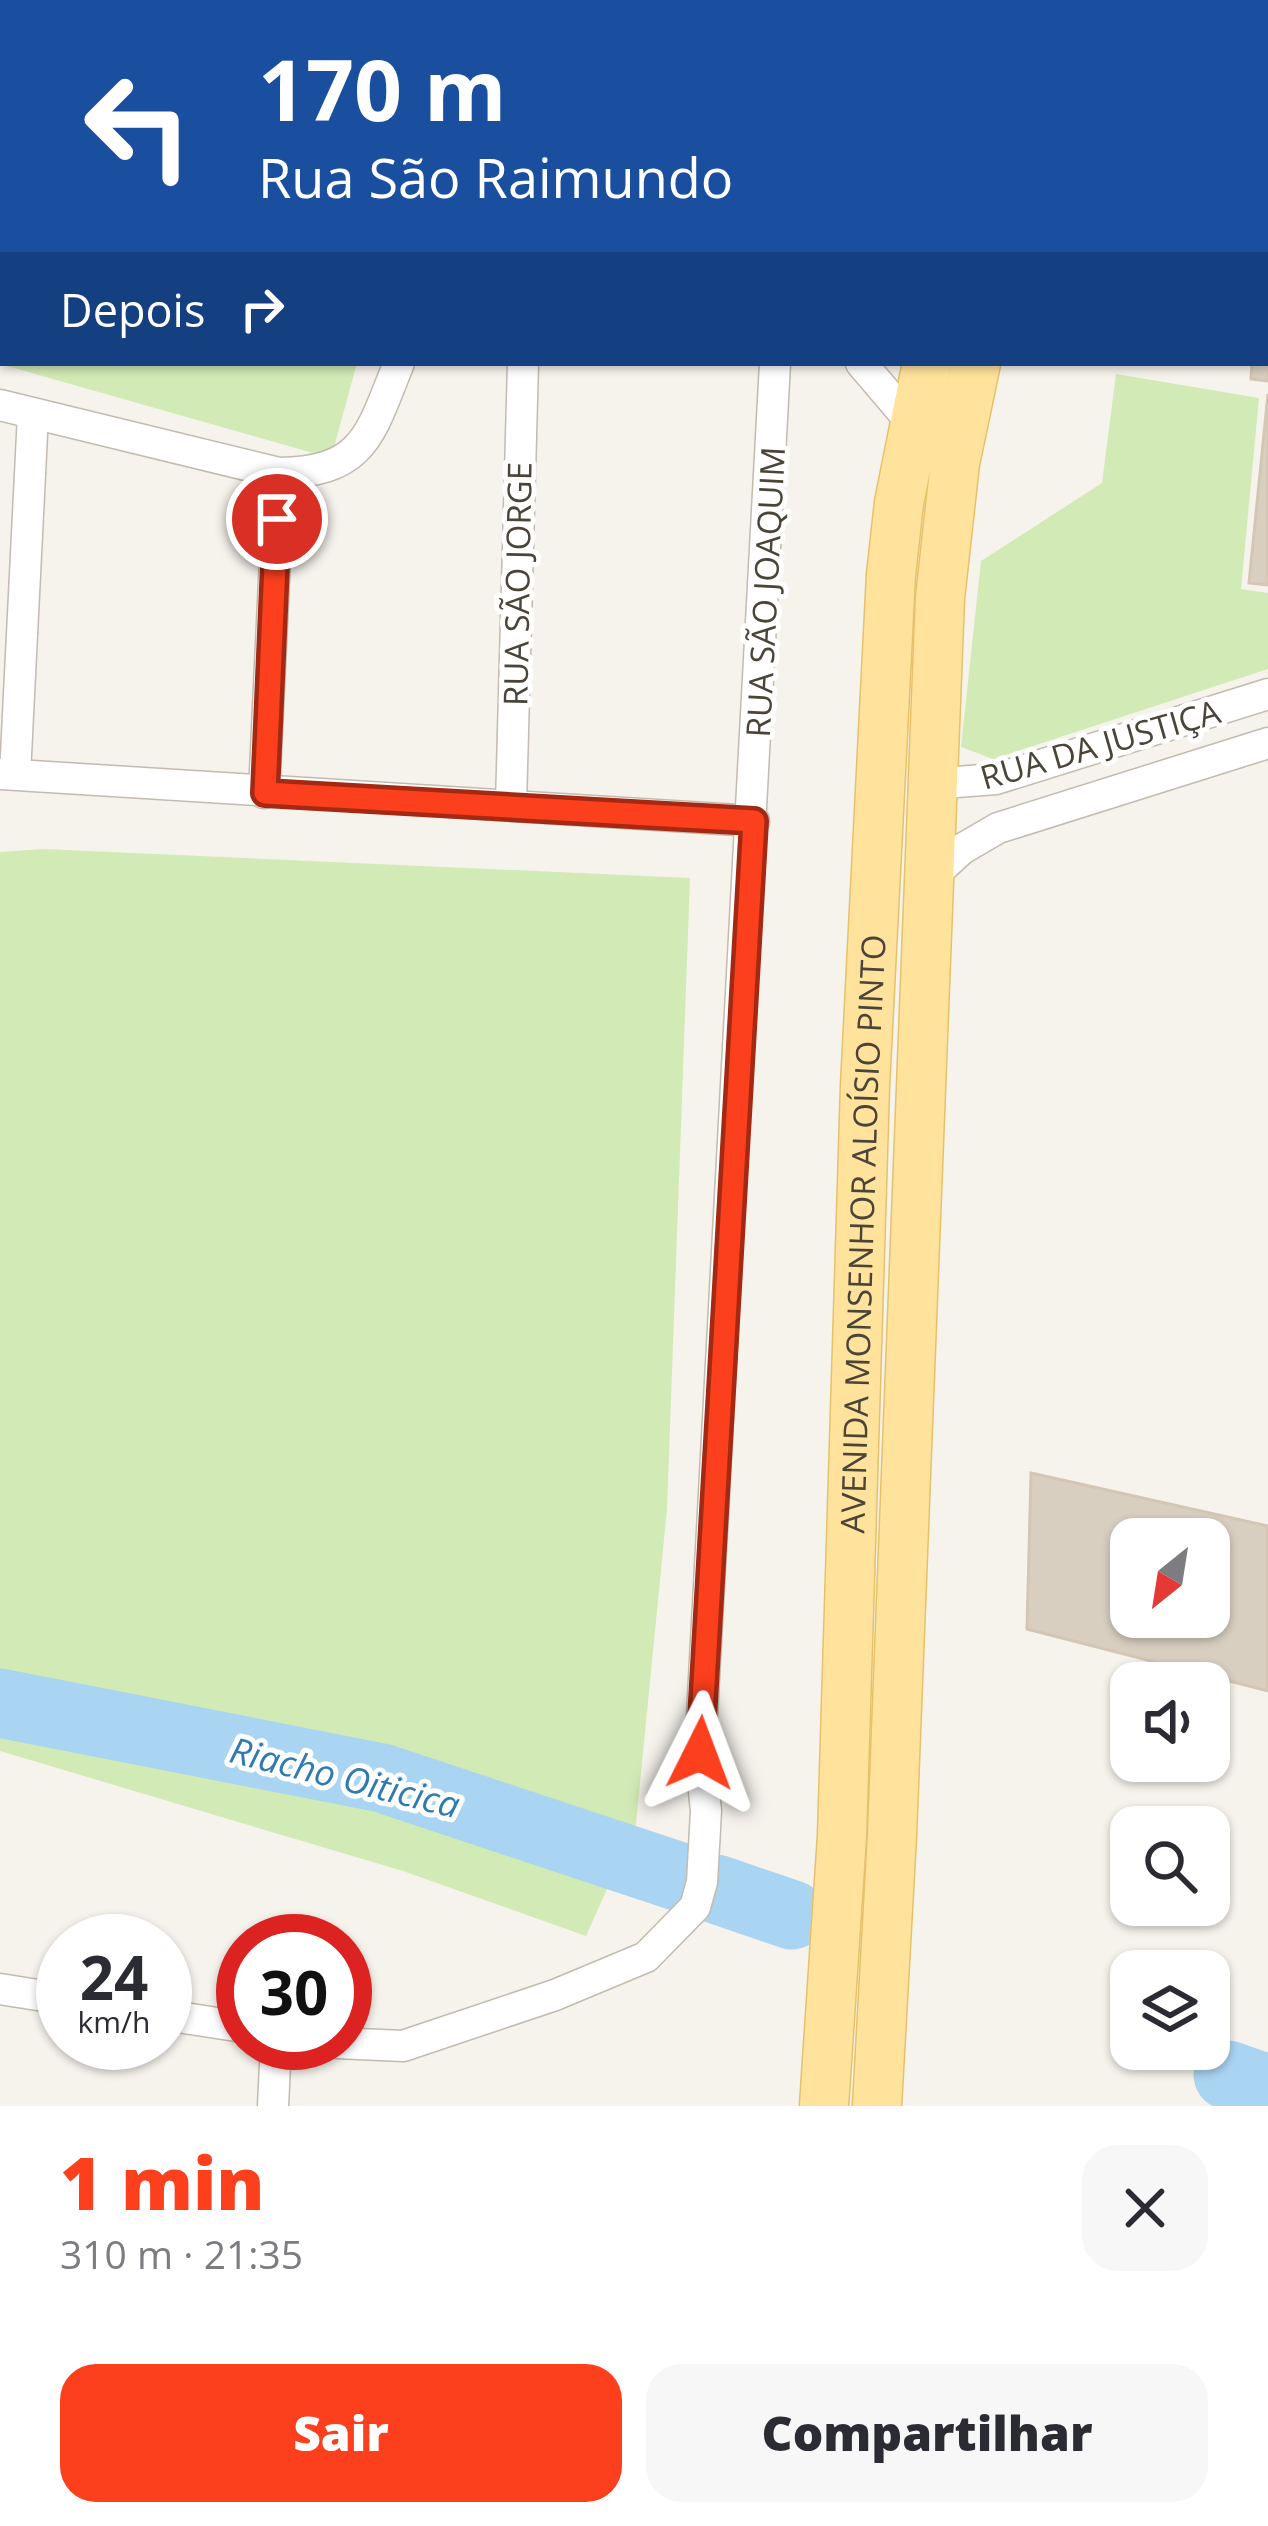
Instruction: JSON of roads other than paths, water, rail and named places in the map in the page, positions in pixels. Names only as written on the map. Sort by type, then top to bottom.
[{"type":"main road","name":"AVENIDA MONSENHOR ALOÍSIO PINTO","points":[[825,2100],[842,1836],[865,1086],[891,575],[912,423],[926,366]]},
{"type":"main road","name":"AVENIDA MONSENHOR ALOÍSIO PINTO","points":[[877,2102],[892,1836],[930,784],[946,539],[975,366]]},
{"type":"street","points":[[0,405],[279,473],[319,472],[345,461],[366,441],[398,366]]},
{"type":"street","name":"RUA SÃO JORGE","points":[[511,805],[523,366]]},
{"type":"street","name":"RUA SÃO JOAQUIM","points":[[372,2045],[403,2046],[555,1995],[646,1957],[695,1906],[704,1835],[700,1753],[776,366]]},
{"type":"street","points":[[864,366],[912,423]]},
{"type":"street","points":[[34,414],[8,775],[754,821]]},
{"type":"street","points":[[265,793],[279,473]]},
{"type":"street","name":"RUA DA JUSTIÇA","points":[[930,784],[996,779],[1268,694]]},
{"type":"street","name":"RUA DA JUSTIÇA","points":[[927,880],[962,849],[998,827],[1268,743]]},
{"type":"street","points":[[0,1989],[36,1995]]},
{"type":"street","points":[[273,2106],[275,2070]]},
{"type":"waterway","name":"Riacho Oiticica","points":[[0,1703],[382,1778],[683,1878]]},
{"type":"waterway","name":"Riacho Oiticica","points":[[716,1889],[792,1915]]},
{"type":"waterway","name":"Riacho Oiticica","points":[[1228,2075],[1268,2089]]}]
